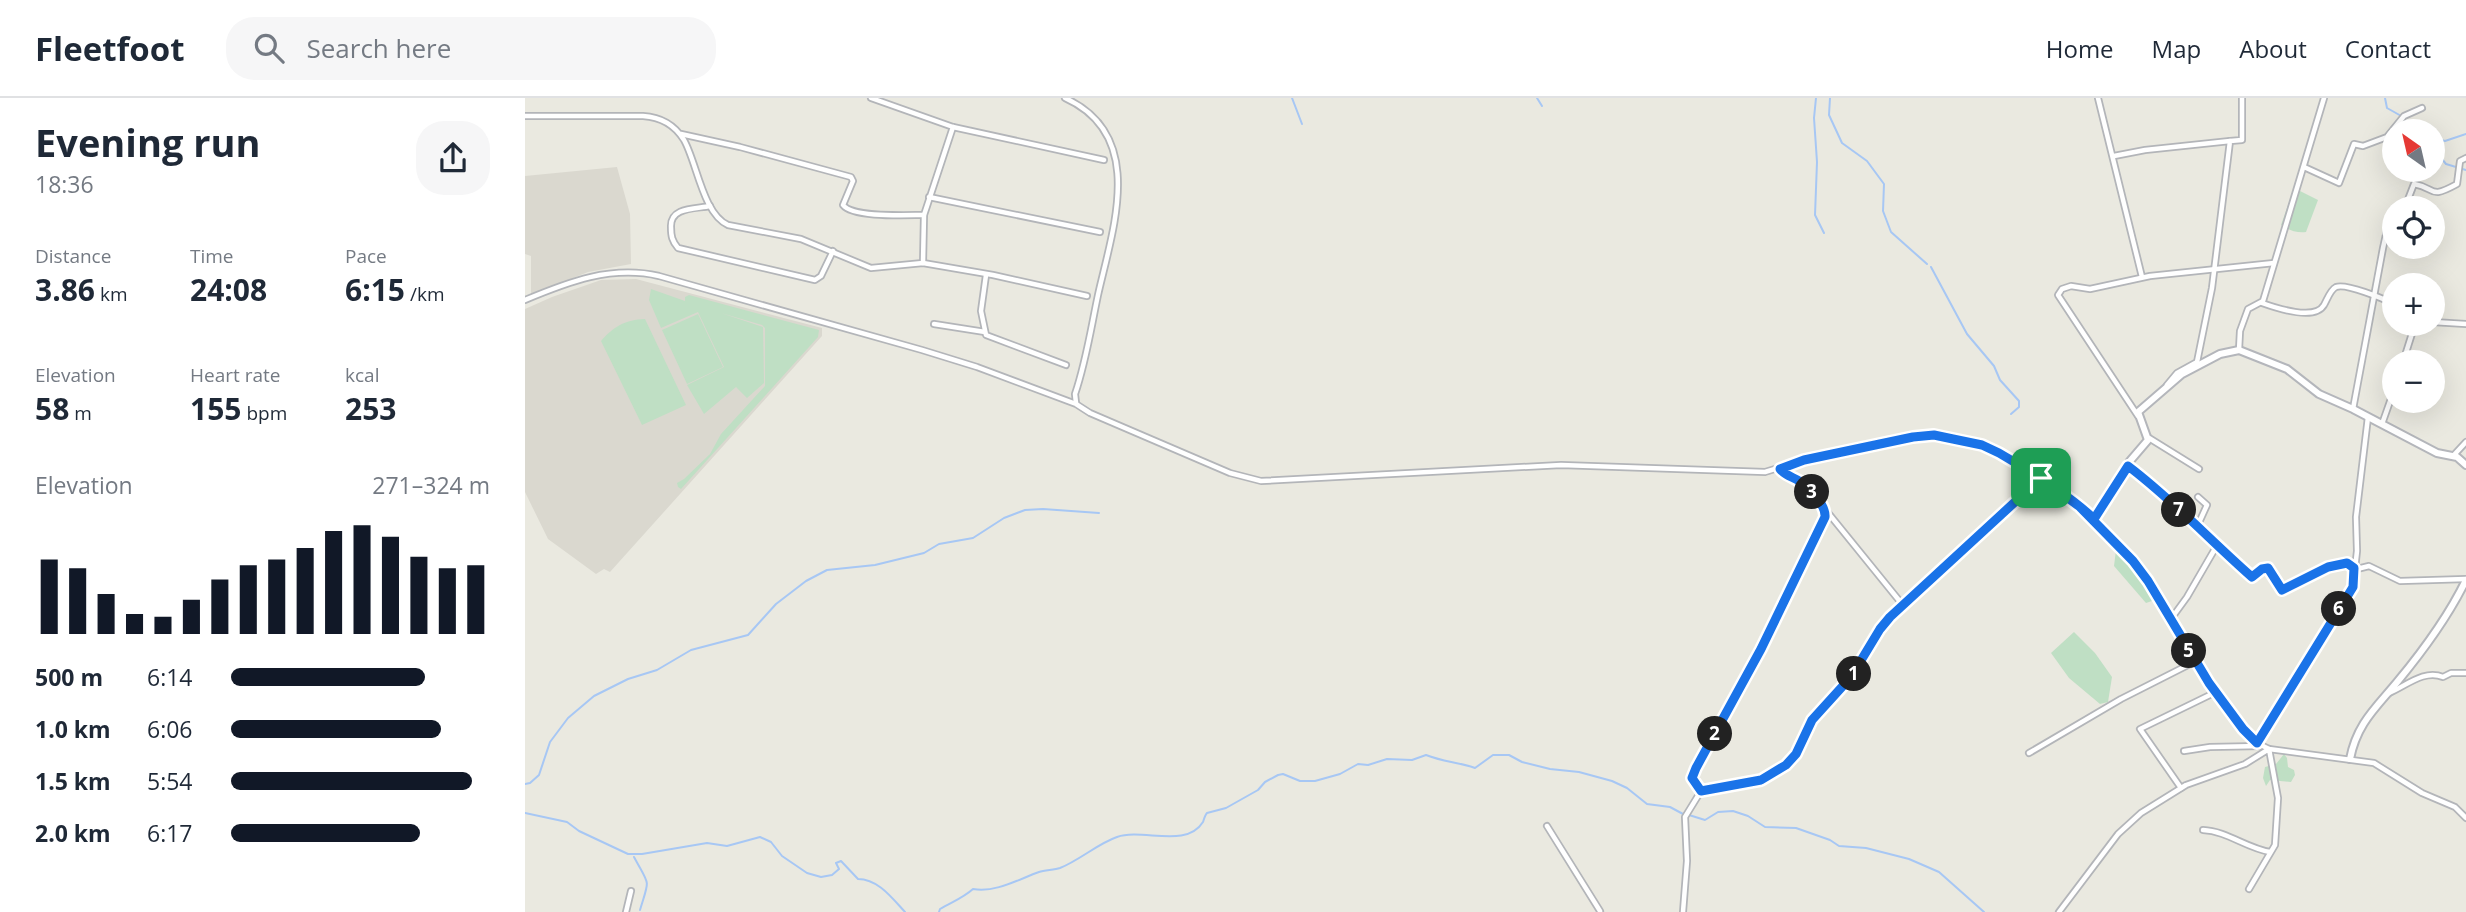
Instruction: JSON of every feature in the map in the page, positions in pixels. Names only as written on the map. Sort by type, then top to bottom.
[{"type":"street","points":[[871,98],[953,127],[1104,160]]},
{"type":"street","points":[[1065,98],[1083,108],[1102,128],[1117,161],[1119,179],[1117,211],[1075,394],[1076,404]]},
{"type":"street","points":[[2098,98],[2142,277]]},
{"type":"street","points":[[2114,156],[2145,150],[2242,140],[2242,98]]},
{"type":"street","points":[[2262,303],[2324,98]]},
{"type":"street","points":[[2304,167],[2339,183],[2354,144],[2363,146],[2387,137],[2404,116],[2422,108]]},
{"type":"street","points":[[525,116],[654,117],[669,124],[689,148],[714,215],[724,223],[801,239],[870,268],[923,263],[1087,296]]},
{"type":"street","points":[[923,263],[924,215],[953,127]]},
{"type":"street","points":[[680,134],[851,177],[853,181],[843,205],[847,209],[865,214],[924,215]]},
{"type":"street","points":[[2167,385],[2177,373],[2197,362],[2214,270],[2231,141]]},
{"type":"street","points":[[2409,196],[2414,184],[2443,192],[2457,184],[2460,161],[2466,158]]},
{"type":"street","points":[[929,197],[1100,232]]},
{"type":"street","points":[[710,206],[680,212],[670,219],[672,237],[678,248],[815,280],[821,276],[833,251]]},
{"type":"street","points":[[2353,409],[2382,256]]},
{"type":"street","points":[[2199,469],[2149,438],[2139,416],[2058,295],[2067,287],[2100,288],[2142,277],[2274,263]]},
{"type":"street","points":[[525,300],[587,277],[617,272],[643,272],[933,354],[1076,404],[1090,413],[1230,473],[1261,481],[1562,466],[1765,472],[1804,460],[1913,437],[1934,435],[1988,447],[2041,478],[2094,519],[2138,566],[2216,692],[2243,729],[2259,745],[2269,749],[2368,761],[2384,767],[2422,793],[2455,807],[2466,818]]},
{"type":"street","points":[[985,332],[981,311],[986,275]]},
{"type":"street","points":[[2239,350],[2240,331],[2248,309],[2262,303],[2295,312],[2315,313],[2322,309],[2337,287],[2382,299]]},
{"type":"street","points":[[2445,323],[2466,324]]},
{"type":"street","points":[[934,324],[985,332],[994,340],[1066,365]]},
{"type":"street","points":[[2139,416],[2139,412],[2148,402],[2182,374],[2220,354],[2239,350],[2287,369],[2314,391],[2437,453],[2453,456],[2466,466]]},
{"type":"street","points":[[2382,424],[2386,413]]},
{"type":"street","points":[[2259,745],[2353,587],[2357,551],[2356,517],[2368,417]]},
{"type":"street","points":[[2094,519],[2149,438]]},
{"type":"street","points":[[2453,456],[2466,442]]},
{"type":"street","points":[[2128,466],[2252,577],[2268,568],[2282,590],[2328,567],[2347,563],[2354,568],[2369,566],[2400,581],[2466,580]]},
{"type":"street","points":[[1780,469],[1807,487],[1902,604]]},
{"type":"street","points":[[1683,912],[1687,861],[1686,815],[1701,791],[1761,780],[1786,765],[1796,754],[1812,720],[1851,677],[1880,629],[1902,604],[2041,478]]},
{"type":"street","points":[[2197,527],[2207,505],[2198,496]]},
{"type":"street","points":[[1701,791],[1694,783],[1693,775],[1761,649],[1826,511]]},
{"type":"street","points":[[2170,620],[2187,597],[2216,547]]},
{"type":"street","points":[[2350,759],[2353,744],[2364,721],[2417,657],[2466,580]]},
{"type":"street","points":[[2029,753],[2121,699],[2196,661]]},
{"type":"street","points":[[2387,694],[2424,676],[2436,674],[2444,677],[2451,673],[2466,673]]},
{"type":"street","points":[[2181,788],[2140,729],[2216,692]]},
{"type":"street","points":[[2184,751],[2259,745]]},
{"type":"street","points":[[2059,912],[2129,822],[2181,788],[2245,764],[2269,749]]},
{"type":"street","points":[[2249,889],[2275,845],[2278,798],[2269,749]]},
{"type":"street","points":[[1546,825],[1596,903],[1600,911],[1592,911],[1596,903]]},
{"type":"street","points":[[2203,830],[2221,832],[2256,850],[2270,852]]},
{"type":"street","points":[[626,912],[631,891]]},
{"type":"shaded area","points":[[617,167],[630,214],[631,264],[588,272],[531,295],[531,256],[525,254],[525,176]]},
{"type":"shaded area","points":[[636,279],[822,328],[822,336],[610,572],[604,569],[596,574],[548,539],[525,492],[525,309],[601,280]]},
{"type":"green space","points":[[2294,188],[2318,200],[2306,232],[2293,231],[2281,225]]},
{"type":"green space","points":[[651,289],[685,301],[685,297],[689,295],[819,330],[818,337],[681,489],[677,483],[710,454],[721,434],[765,386],[765,328],[762,325],[721,313],[763,327],[764,383],[747,398],[736,387],[704,414],[687,385],[724,367],[698,312],[661,328],[649,300]]},
{"type":"green space","points":[[698,314],[723,367],[687,384],[662,330]]},
{"type":"green space","points":[[645,319],[686,405],[642,425],[601,341],[620,325]]},
{"type":"green space","points":[[2116,550],[2138,556],[2151,574],[2158,599],[2146,603],[2114,566]]},
{"type":"green space","points":[[2074,632],[2095,653],[2112,677],[2108,702],[2100,704],[2069,678],[2051,653]]},
{"type":"green space","points":[[2284,754],[2288,767],[2294,770],[2295,775],[2291,782],[2270,780],[2266,786],[2263,778],[2265,767],[2276,764]]},
{"type":"waterway","points":[[1292,98],[1302,124]]},
{"type":"waterway","points":[[1537,98],[1542,106]]},
{"type":"waterway","points":[[1816,98],[1815,215],[1824,233]]},
{"type":"waterway","points":[[1830,98],[1829,115],[1842,143],[1867,161],[1884,184],[1883,211],[1891,232],[1927,264]]},
{"type":"waterway","points":[[2385,98],[2387,108],[2404,119]]},
{"type":"waterway","points":[[2445,141],[2466,134]]},
{"type":"waterway","points":[[2445,163],[2466,170]]},
{"type":"waterway","points":[[1931,267],[1967,334],[1994,366],[2000,380],[2019,401],[2019,407],[2011,414]]},
{"type":"waterway","points":[[525,784],[539,775],[550,742],[568,718],[594,696],[628,679],[657,670],[691,650],[748,635],[776,604],[806,581],[827,570],[875,565],[924,553],[939,544],[973,538],[1004,518],[1025,510],[1099,513]]},
{"type":"waterway","points":[[939,912],[973,889],[999,887],[1039,872],[1060,868],[1117,837],[1186,834],[1195,830],[1207,813],[1226,808],[1278,775],[1283,774],[1300,781],[1315,781],[1340,774],[1358,764],[1368,765],[1387,759],[1412,760],[1426,755],[1475,768],[1493,755],[1509,755],[1522,762],[1612,781],[1627,788],[1647,804],[1670,807],[1683,814]]},
{"type":"waterway","points":[[1689,815],[1705,820],[1718,812],[1733,811],[1748,816],[1765,827],[1796,828],[1839,846],[1866,848],[1909,859],[1939,872],[1984,912]]},
{"type":"waterway","points":[[525,813],[567,822],[579,831],[628,854],[707,843],[727,846],[760,837],[771,842],[782,856],[807,873],[821,877],[832,875],[839,869],[836,863],[841,861],[858,879],[872,882],[884,890],[905,912]]},
{"type":"waterway","points":[[634,857],[647,882],[640,910]]},
{"type":"route","points":[[2041,478],[1890,617],[1839,693],[1812,720],[1796,754],[1786,765],[1776,773],[1754,782],[1701,791],[1692,778],[1696,768],[1761,649],[1826,514],[1802,483],[1780,469],[1804,460],[1858,448],[1934,435],[1993,449],[2041,478],[2090,515],[2138,566],[2209,683],[2243,729],[2257,743],[2353,587],[2354,568],[2347,563],[2328,567],[2282,590],[2268,568],[2265,567],[2252,577],[2216,547],[2146,479],[2128,466],[2094,519],[2090,515],[2080,507],[2041,478]]}]
